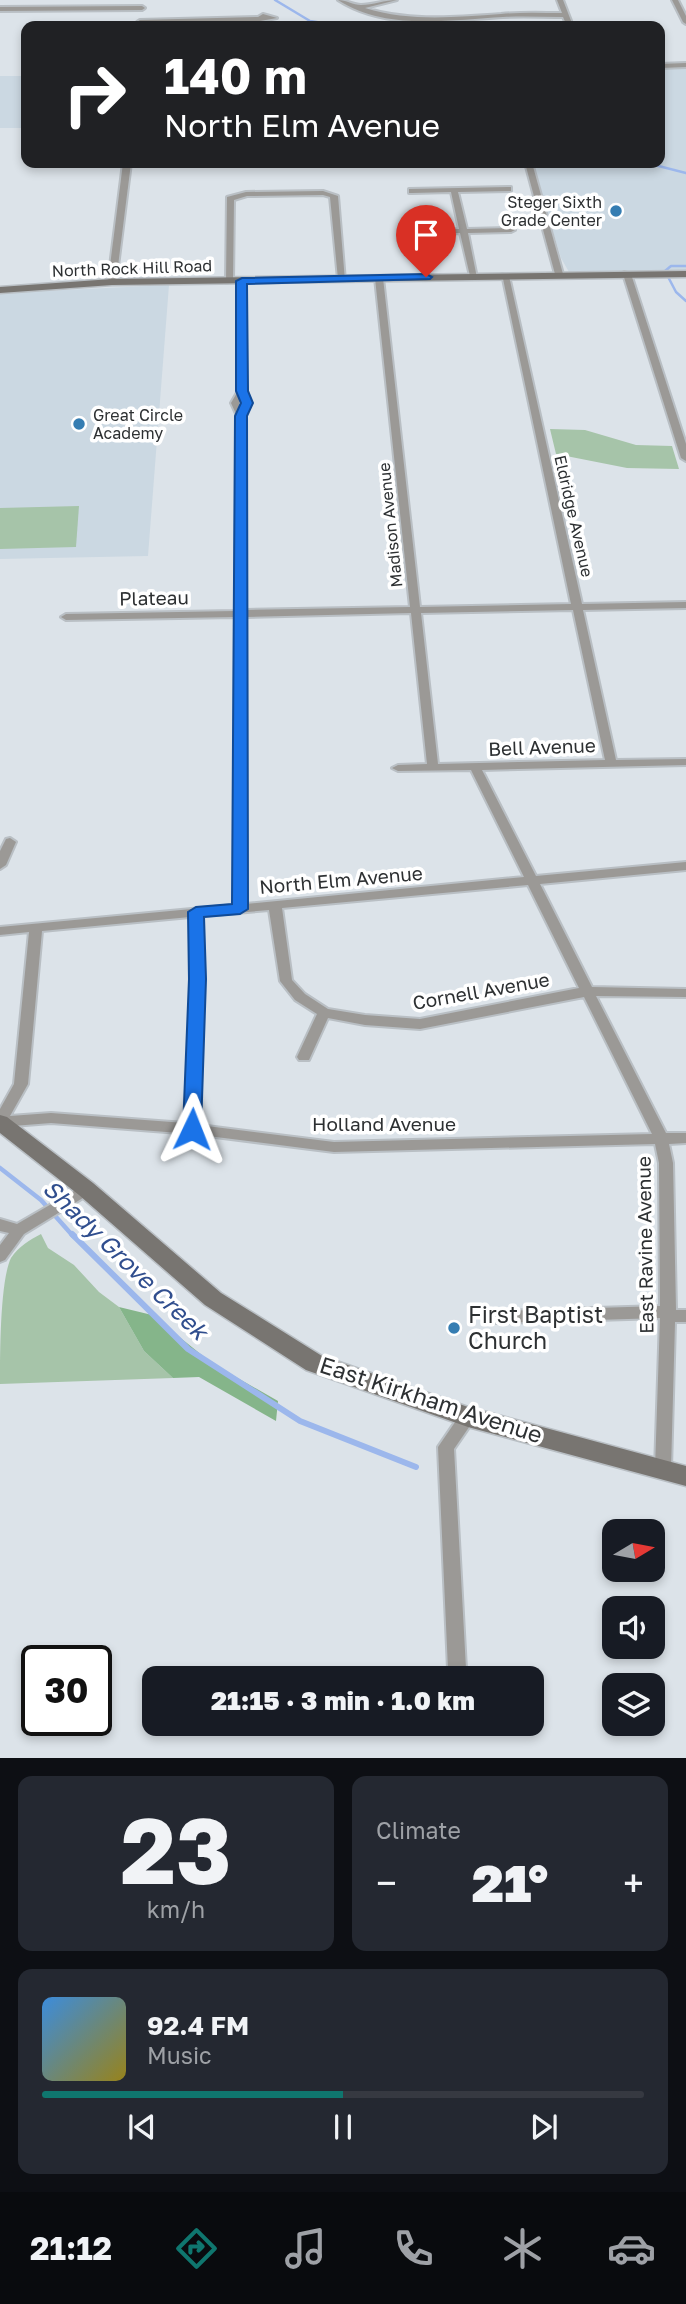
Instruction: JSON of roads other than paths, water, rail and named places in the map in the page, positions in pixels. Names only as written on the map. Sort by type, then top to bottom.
[{"type":"street","points":[[20,0],[21,9]]},
{"type":"street","points":[[341,0],[374,13],[418,20],[565,15]]},
{"type":"street","points":[[357,8],[394,0]]},
{"type":"street","points":[[560,0],[568,21]]},
{"type":"street","points":[[675,0],[686,22]]},
{"type":"street","points":[[0,9],[141,4]]},
{"type":"street","points":[[486,16],[488,21]]},
{"type":"street","points":[[212,21],[260,19]]},
{"type":"street","points":[[665,66],[686,65]]},
{"type":"street","points":[[112,282],[126,168]]},
{"type":"street","points":[[529,168],[559,274]]},
{"type":"street","points":[[412,191],[508,189]]},
{"type":"street","points":[[454,190],[474,276]]},
{"type":"street","points":[[240,909],[241,416],[247,403],[242,391],[235,281],[236,196],[329,195],[342,279]]},
{"type":"street","points":[[413,232],[511,230]]},
{"type":"street","points":[[627,274],[686,458]]},
{"type":"street","name":"North Rock Hill Road","points":[[0,290],[112,282],[682,274]]},
{"type":"street","name":"Eldridge Avenue","points":[[505,276],[611,763]]},
{"type":"street","name":"Madison Avenue","points":[[379,278],[433,768]]},
{"type":"street","name":"Plateau","points":[[66,617],[686,605]]},
{"type":"street","name":"Bell Avenue","points":[[398,768],[686,762]]},
{"type":"street","name":"East Ravine Avenue","points":[[475,767],[661,1138],[666,1163],[668,1314],[663,1469]]},
{"type":"street","points":[[0,865],[10,842]]},
{"type":"street","name":"North Elm Avenue","points":[[0,931],[686,866]]},
{"type":"street","name":"Cornell Avenue","points":[[275,906],[286,981],[300,997],[324,1013],[365,1020],[420,1024],[589,991],[686,993]]},
{"type":"street","points":[[192,1129],[198,979],[196,912]]},
{"type":"street","points":[[0,1122],[21,1084],[36,927]]},
{"type":"street","points":[[304,1057],[324,1013]]},
{"type":"street","name":"Holland Avenue","points":[[0,1122],[51,1118],[192,1129],[334,1147],[686,1138]]},
{"type":"street","name":"East Kirkham Avenue","points":[[0,1122],[86,1189],[213,1299],[314,1363],[468,1418],[686,1476]]},
{"type":"street","points":[[0,1256],[19,1230],[86,1189]]},
{"type":"street","points":[[0,1224],[19,1230]]},
{"type":"street","points":[[496,1317],[686,1316]]},
{"type":"street","points":[[457,1666],[446,1447],[468,1418]]},
{"type":"waterway","points":[[275,0],[310,21]]},
{"type":"waterway","points":[[665,168],[686,173]]},
{"type":"waterway","points":[[686,266],[671,266],[665,271],[676,292],[686,301]]},
{"type":"waterway","name":"Shady Grove Creek","points":[[0,1168],[41,1200],[73,1236]]},
{"type":"waterway","name":"Shady Grove Creek","points":[[72,1234],[188,1349],[300,1421],[416,1467]]},
{"type":"place","name":"Steger Sixth Grade Center","points":[[616,211]]},
{"type":"place","name":"Great Circle Academy","points":[[79,424]]},
{"type":"place","name":"First Baptist Church","points":[[454,1328]]}]
